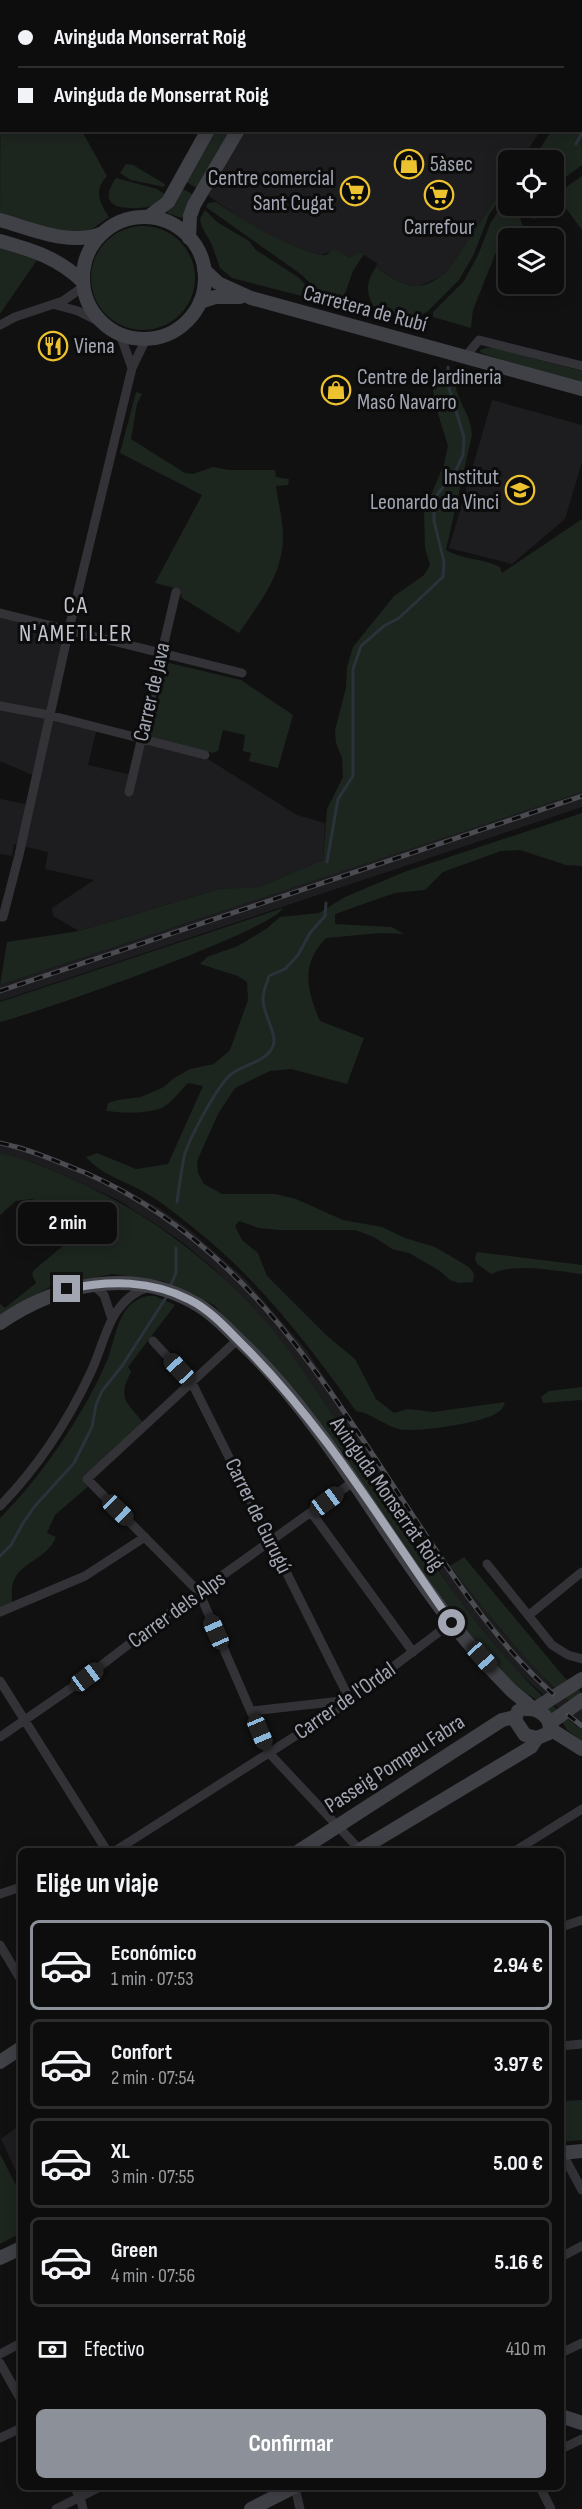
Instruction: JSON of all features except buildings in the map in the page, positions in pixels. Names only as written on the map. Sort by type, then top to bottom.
[{"type":"street","points":[[148,217],[168,202],[207,132]]},
{"type":"street","points":[[189,237],[190,216],[194,205],[237,132]]},
{"type":"street","points":[[0,220],[67,238],[94,237],[125,220],[148,217],[172,223],[189,237],[198,252],[204,270],[204,286],[200,302],[190,317],[178,328],[162,336],[146,339],[120,334],[78,311],[56,305]]},
{"type":"street","points":[[0,325],[15,316],[56,305],[83,285],[86,259],[93,244],[103,233]]},
{"type":"street","points":[[0,241],[42,254],[68,269],[83,285],[90,306],[102,323]]},
{"type":"street","points":[[204,270],[218,283],[251,298]]},
{"type":"street","points":[[200,302],[215,297],[251,298]]},
{"type":"street","name":"Carretera de Rubí","points":[[251,298],[582,389]]},
{"type":"street","points":[[120,334],[132,368]]},
{"type":"street","points":[[1,917],[31,806],[69,629],[132,368],[146,339]]},
{"type":"street","points":[[468,359],[470,351],[479,340],[581,365]]},
{"type":"street","name":"Carrer de Java","points":[[129,792],[176,592]]},
{"type":"street","points":[[0,613],[242,673]]},
{"type":"street","points":[[0,706],[205,755]]},
{"type":"street","name":"Avinguda Monserrat Roig","points":[[0,1323],[36,1301],[67,1289],[92,1284],[120,1283],[156,1287],[181,1296],[206,1310],[264,1365],[326,1441],[452,1623],[513,1692],[538,1707],[551,1729]]},
{"type":"street","points":[[92,1284],[104,1295],[111,1312],[112,1322]]},
{"type":"street","points":[[0,1506],[22,1484],[47,1450],[91,1374],[116,1312],[133,1294],[156,1287]]},
{"type":"street","name":"Carrer de Gurugú","points":[[153,1341],[192,1383],[350,1700]]},
{"type":"street","points":[[233,1344],[87,1479],[199,1592],[269,1754],[358,1848]]},
{"type":"street","name":"Carrer dels Alps","points":[[0,1737],[26,1721],[199,1592],[353,1482]]},
{"type":"street","points":[[311,1512],[414,1652]]},
{"type":"street","points":[[0,1612],[85,1576],[145,1537]]},
{"type":"street","points":[[487,1564],[557,1648],[580,1660]]},
{"type":"street","points":[[529,1615],[582,1572]]},
{"type":"street","name":"Carrer de l'Ordal","points":[[120,1848],[350,1700],[452,1623]]},
{"type":"street","name":"Passeig Pompeu Fabra","points":[[304,1848],[502,1720],[538,1707],[582,1679]]},
{"type":"street","points":[[0,1681],[105,1848]]},
{"type":"street","name":"Avinguda Monserrat Roig","points":[[513,1692],[517,1715]]},
{"type":"street","points":[[251,1711],[350,1700]]},
{"type":"street","points":[[363,1848],[531,1747],[582,1700]]},
{"type":"street","points":[[517,1715],[522,1732],[527,1736],[551,1729],[582,1749]]},
{"type":"street","points":[[520,1848],[582,1809]]},
{"type":"street","points":[[0,1894],[18,1888]]},
{"type":"street","points":[[564,1926],[582,1920]]},
{"type":"street","points":[[0,1946],[18,1975]]},
{"type":"street","points":[[564,2046],[582,2044]]},
{"type":"street","points":[[0,2062],[18,2050]]},
{"type":"street","points":[[564,2152],[582,2151]]},
{"type":"street","points":[[564,2157],[582,2190]]},
{"type":"street","points":[[564,2255],[582,2246]]},
{"type":"street","points":[[0,2258],[18,2249]]},
{"type":"street","points":[[564,2352],[582,2343]]},
{"type":"street","points":[[0,2354],[18,2345]]},
{"type":"street","points":[[0,2363],[18,2395]]},
{"type":"street","points":[[564,2417],[582,2423]]},
{"type":"street","points":[[0,2438],[18,2429]]},
{"type":"street","points":[[564,2448],[582,2439]]},
{"type":"street","points":[[76,2490],[83,2509]]},
{"type":"street","points":[[56,2509],[94,2490]]},
{"type":"street","points":[[250,2509],[289,2490]]},
{"type":"street","points":[[296,2490],[300,2509]]},
{"type":"street","points":[[542,2490],[551,2509]]},
{"type":"shaded area","points":[[0,132],[83,132],[107,176],[100,187],[99,197],[109,217],[87,231],[70,233],[40,227],[0,213]]},
{"type":"shaded area","points":[[212,132],[231,132],[197,188],[184,181]]},
{"type":"shaded area","name":"Centre comercial Sant Cugat","points":[[237,132],[539,132],[528,150],[498,150],[498,195],[449,269],[440,277],[417,287],[398,282],[376,267],[377,263],[359,252],[349,258],[330,252],[321,255],[279,242],[251,226],[202,191]]},
{"type":"shaded area","points":[[550,132],[582,132],[582,165],[564,178],[564,150],[539,150]]},
{"type":"shaded area","points":[[126,164],[133,165],[165,184],[164,187],[131,180],[120,173]]},
{"type":"shaded area","points":[[582,176],[582,230],[564,206],[564,188]]},
{"type":"shaded area","points":[[116,178],[157,189],[166,195],[158,205],[139,208],[119,207],[109,198]]},
{"type":"shaded area","points":[[181,188],[194,195],[182,218],[167,213]]},
{"type":"shaded area","points":[[498,195],[498,202],[489,215],[474,254],[459,280],[427,312],[419,316],[379,315],[369,297],[369,280],[376,267],[395,280],[412,286],[430,283],[449,269]]},
{"type":"shaded area","points":[[216,202],[266,233],[306,250],[326,255],[334,249],[349,258],[359,252],[364,254],[353,271],[343,299],[334,304],[329,303],[302,275],[206,207],[208,203]]},
{"type":"shaded area","points":[[205,210],[217,222],[249,241],[256,250],[298,277],[321,301],[232,278],[220,268],[212,245],[202,227],[200,219]]},
{"type":"shaded area","points":[[498,211],[498,216],[524,216],[520,218],[524,228],[498,228],[498,247],[473,310],[471,328],[433,317],[433,312],[464,281],[479,253],[490,224]]},
{"type":"shaded area","points":[[524,216],[540,216],[535,219]]},
{"type":"shaded area","points":[[143,226],[163,230],[180,241],[191,258],[195,278],[191,298],[180,315],[163,326],[143,330],[123,326],[106,315],[95,298],[91,278],[95,258],[106,241],[123,230]]},
{"type":"shaded area","points":[[0,248],[37,260],[0,314]]},
{"type":"shaded area","points":[[494,348],[582,371],[582,385],[481,353],[480,350]]},
{"type":"shaded area","points":[[442,370],[453,372],[457,392],[468,417],[472,435],[446,550],[459,556],[493,564],[500,567],[502,573],[582,519],[582,792],[0,985],[7,942],[79,931],[219,889],[259,887],[323,860],[327,809],[343,777],[342,758],[336,743],[335,730],[346,688],[347,667],[353,647],[394,596],[424,575],[430,565],[425,548],[424,512],[444,464],[448,446],[435,404],[432,383],[435,374]]},
{"type":"shaded area","points":[[136,392],[142,394],[137,404],[131,439],[185,473],[193,474],[213,467],[229,470],[275,470],[276,477],[289,479],[288,485],[276,486],[283,532],[280,560],[270,586],[239,633],[182,598],[178,589],[155,583],[202,495],[120,453]]},
{"type":"shaded area","name":"Institut Leonardo da Vinci","points":[[492,400],[582,425],[582,462],[565,519],[512,564],[449,548]]},
{"type":"shaded area","points":[[0,613],[69,629],[49,715],[97,728],[88,765],[132,775],[141,739],[200,754],[297,815],[325,823],[323,860],[259,887],[219,889],[79,931],[53,916],[52,908],[94,880],[45,869],[48,852],[14,844],[12,856],[0,854],[0,799],[31,805],[37,777],[0,761]]},
{"type":"shaded area","points":[[169,663],[241,680],[293,715],[278,768],[249,761],[251,753],[243,751],[245,735],[223,730],[218,751],[213,753],[151,738],[149,736],[166,665]]},
{"type":"shaded area","points":[[582,792],[582,807],[0,1001],[0,985]]},
{"type":"shaded area","points":[[582,813],[582,866],[566,865],[520,850],[501,851],[443,872],[425,890],[395,893],[335,914],[335,924],[392,927],[404,934],[381,933],[326,938],[312,958],[308,978],[309,988],[320,1021],[364,1038],[347,1084],[291,1069],[270,1071],[235,1088],[218,1114],[197,1161],[198,1173],[204,1184],[222,1194],[275,1194],[296,1199],[343,1220],[382,1227],[405,1238],[435,1247],[469,1267],[474,1274],[473,1282],[459,1283],[450,1280],[440,1271],[409,1253],[392,1249],[374,1237],[355,1230],[279,1230],[259,1228],[239,1221],[235,1226],[242,1240],[258,1253],[267,1276],[325,1334],[355,1359],[376,1399],[394,1413],[408,1409],[433,1412],[505,1402],[501,1410],[494,1415],[467,1423],[420,1430],[399,1429],[356,1411],[282,1314],[219,1250],[157,1200],[105,1173],[86,1157],[97,1153],[136,1169],[168,1164],[203,1086],[188,1083],[163,1108],[129,1113],[106,1111],[108,1103],[141,1097],[164,1087],[190,1069],[214,1064],[230,1050],[248,1000],[247,982],[238,976],[200,964],[207,957],[238,946],[266,929],[280,917],[319,913],[345,897],[404,872]]},
{"type":"shaded area","points":[[283,908],[269,919],[198,952],[58,1004],[0,1022],[0,1002]]},
{"type":"shaded area","points":[[0,1141],[22,1145],[71,1164],[159,1208],[191,1231],[244,1278],[307,1351],[447,1562],[504,1634],[555,1690],[582,1713],[582,1730],[514,1668],[463,1606],[322,1399],[262,1318],[213,1268],[182,1242],[118,1200],[35,1163],[0,1153]]},
{"type":"shaded area","points":[[0,1153],[56,1172],[137,1213],[181,1243],[242,1296],[290,1352],[419,1543],[474,1619],[535,1689],[582,1730],[582,1741],[535,1699],[513,1684],[472,1643],[301,1401],[214,1305],[163,1281],[112,1274],[50,1287],[0,1315],[0,1304],[5,1308],[36,1283],[32,1274],[34,1270],[64,1245],[70,1234],[68,1228],[54,1213],[32,1199],[16,1201],[0,1215]]},
{"type":"shaded area","points":[[477,1252],[582,1265],[582,1274],[524,1268],[501,1270],[491,1274],[477,1264],[475,1258]]},
{"type":"shaded area","points":[[155,1296],[175,1305],[128,1367],[131,1372],[124,1395],[129,1406],[145,1425],[88,1476],[91,1484],[55,1515],[47,1533],[56,1537],[52,1544],[47,1551],[16,1576],[12,1585],[12,1603],[0,1610],[0,1518],[31,1484],[75,1421],[108,1358],[124,1312],[137,1300]]},
{"type":"shaded area","points":[[582,1387],[582,1400],[543,1403],[541,1397],[549,1391]]},
{"type":"shaded area","points":[[464,1557],[564,1677],[582,1693],[582,1713],[529,1661],[450,1566]]},
{"type":"shaded area","points":[[582,2100],[582,2140],[564,2142],[564,2101]]},
{"type":"shaded area","points":[[18,2126],[18,2176],[1,2139]]},
{"type":"shaded area","points":[[0,2154],[18,2189],[18,2235],[0,2244]]},
{"type":"waterway","points":[[576,144],[582,133]]},
{"type":"waterway","points":[[327,862],[338,799],[353,776],[353,669],[361,646],[384,626],[399,618],[443,577],[444,562],[434,521],[434,499],[456,470],[463,455],[464,437],[448,385],[448,367]]},
{"type":"waterway","points":[[177,1202],[184,1157],[191,1138],[210,1103],[228,1077],[264,1057],[273,1046],[273,1036],[263,1004],[264,990],[269,976],[285,969],[298,955],[310,933],[325,916],[326,903]]},
{"type":"waterway","points":[[170,1287],[176,1273],[176,1248]]},
{"type":"waterway","points":[[0,1556],[11,1545],[35,1506],[74,1463],[92,1427],[96,1405],[102,1391],[122,1366],[167,1296]]},
{"type":"railway","points":[[0,991],[582,796]]},
{"type":"railway","points":[[0,1143],[33,1152],[86,1173],[143,1203],[194,1239],[239,1281],[280,1326],[318,1375],[452,1575],[483,1617],[516,1657],[553,1694]]},
{"type":"railway","points":[[568,1715],[582,1726]]},
{"type":"place","name":"5àsec","points":[[409,164]]},
{"type":"place","name":"Centre comercial Sant Cugat","points":[[355,191]]},
{"type":"place","name":"Carrefour","points":[[439,195]]},
{"type":"place","name":"Viena","points":[[53,346]]},
{"type":"place","name":"Centre de Jardineria Masó Navarro","points":[[336,390]]},
{"type":"place","name":"Institut Leonardo da Vinci","points":[[520,490]]},
{"type":"district","name":"CA N'AMETLLER","points":[[76,619]]},
{"type":"route","points":[[67,1289],[105,1283],[138,1284],[160,1288],[181,1296],[206,1310],[264,1365],[296,1401],[452,1623]]}]
